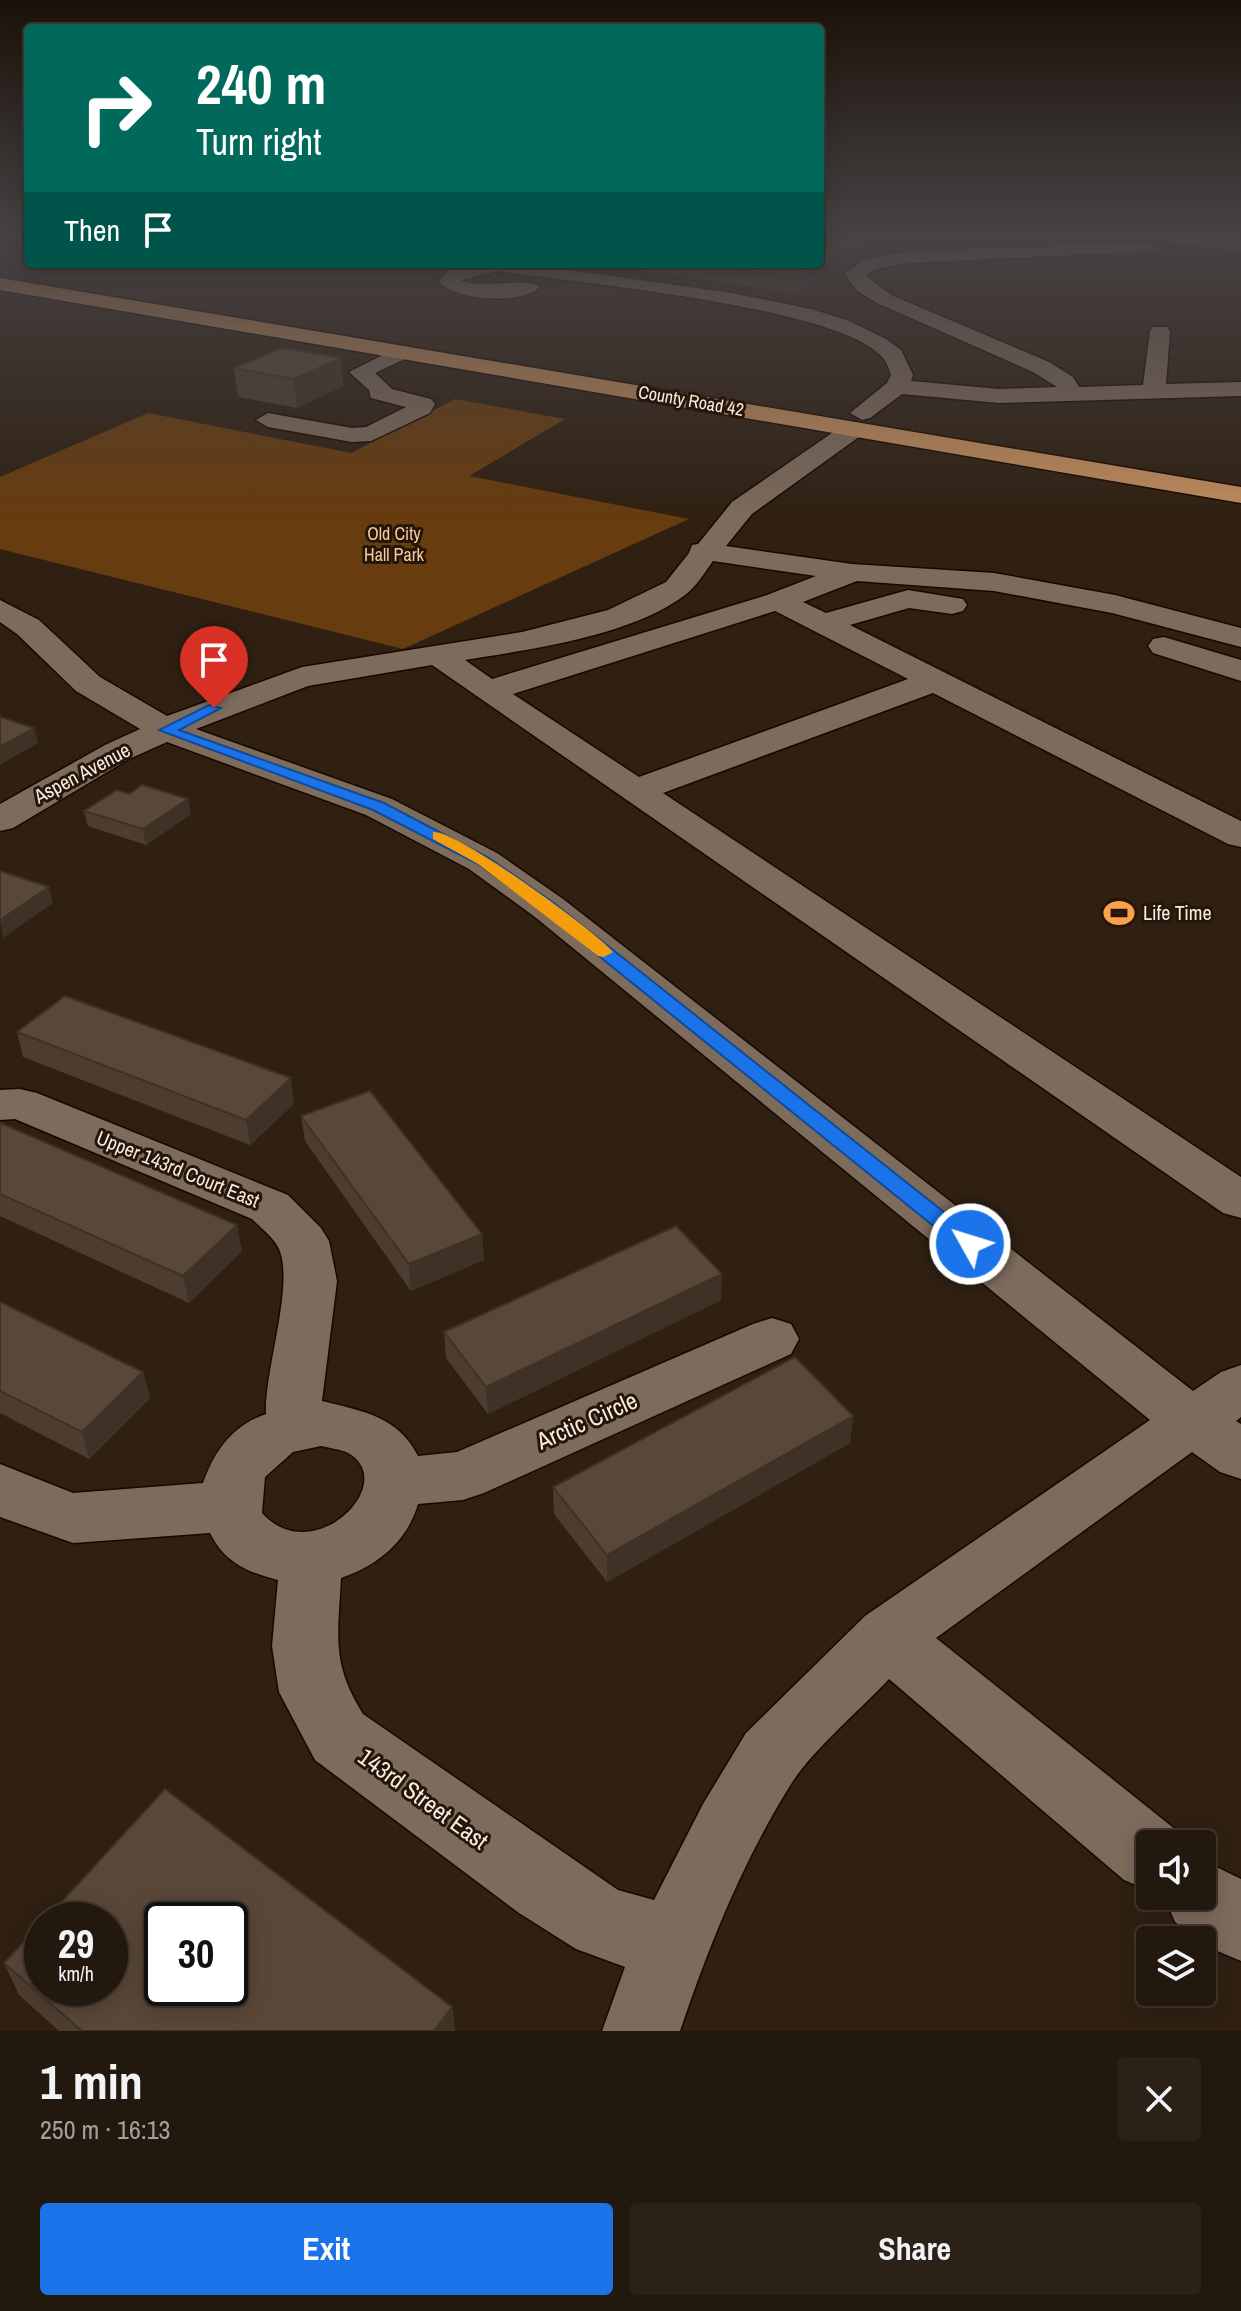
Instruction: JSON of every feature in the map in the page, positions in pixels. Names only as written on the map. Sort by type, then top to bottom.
[{"type":"highway","name":"County Road 42","points":[[276,331],[456,361],[1241,478]]},
{"type":"highway","name":"County Road 42","points":[[351,331],[858,421],[1241,495]]},
{"type":"street","points":[[852,331],[893,355],[902,375],[897,387],[999,396],[1241,389]]},
{"type":"street","points":[[957,331],[1041,367],[1065,382],[1072,394]]},
{"type":"street","points":[[1154,392],[1160,331]]},
{"type":"street","points":[[268,420],[352,435],[371,434],[422,408],[423,404],[379,393],[381,388],[360,372],[401,352]]},
{"type":"street","name":"Aspen Avenue","points":[[0,820],[81,770],[214,708],[302,677],[522,641],[619,617],[676,588],[702,551],[742,508],[858,421],[897,387]]},
{"type":"street","points":[[702,551],[853,572],[994,582],[1115,604],[1241,638]]},
{"type":"street","points":[[487,691],[778,601],[853,572]]},
{"type":"street","points":[[822,624],[908,599],[1004,611],[1082,626],[1168,647],[1241,671]]},
{"type":"street","points":[[778,601],[1241,836]]},
{"type":"street","points":[[0,609],[28,627],[88,684],[166,730],[379,807],[483,861],[1224,1421],[888,1636],[770,1756],[728,1829],[672,1943],[641,2031]]},
{"type":"street","points":[[437,654],[487,691],[1241,1201]]},
{"type":"street","points":[[634,791],[934,681]]},
{"type":"street","name":"Upper 143rd Court East","points":[[0,1105],[20,1104],[270,1207],[303,1241],[311,1281],[293,1388],[296,1426]]},
{"type":"street","name":"Arctic Circle","points":[[396,1482],[463,1476],[772,1339]]},
{"type":"street","points":[[321,1423],[366,1432],[383,1445],[393,1463],[396,1482],[385,1517],[371,1532],[333,1554],[311,1559],[271,1554],[255,1546],[242,1535],[229,1506],[232,1481],[246,1457],[259,1444],[296,1426],[321,1423]]},
{"type":"street","points":[[0,1489],[28,1503],[73,1518],[229,1506]]},
{"type":"street","name":"143rd Street East","points":[[311,1559],[305,1646],[312,1692],[339,1737],[579,1909],[602,1923],[672,1943]]},
{"type":"street","points":[[888,1636],[941,1684],[1136,1844]]},
{"type":"street","points":[[1216,1906],[1241,1924]]},
{"type":"green space","name":"Old City Hall Park","points":[[455,399],[565,419],[469,476],[689,519],[403,649],[0,549],[0,477],[148,413],[351,453]]},
{"type":"building","points":[[283,348],[341,358],[294,379],[234,368]]},
{"type":"building","points":[[0,717],[34,728],[0,747]]},
{"type":"building","points":[[142,785],[188,799],[143,829],[84,811],[117,790],[129,794]]},
{"type":"building","points":[[0,871],[49,887],[0,920]]},
{"type":"building","points":[[65,996],[291,1078],[246,1120],[17,1032]]},
{"type":"building","points":[[370,1091],[482,1234],[409,1264],[301,1116]]},
{"type":"building","points":[[0,1123],[237,1225],[183,1276],[0,1194]]},
{"type":"building","points":[[676,1226],[722,1274],[486,1387],[444,1332]]},
{"type":"building","points":[[0,1302],[143,1372],[82,1432],[0,1391]]},
{"type":"building","points":[[795,1357],[853,1416],[607,1555],[553,1487]]},
{"type":"building","points":[[165,1789],[452,2007],[434,2031],[82,2031],[53,2006],[128,2006],[128,1902],[61,1902]]},
{"type":"building","points":[[24,1942],[24,1980],[4,1963]]},
{"type":"slow traffic","points":[[438,835],[483,861],[604,952]]},
{"type":"place","name":"Life Time","points":[[1119,913]]},
{"type":"route","points":[[214,708],[166,730],[379,807],[442,837],[483,861],[549,908],[970,1244]]}]
